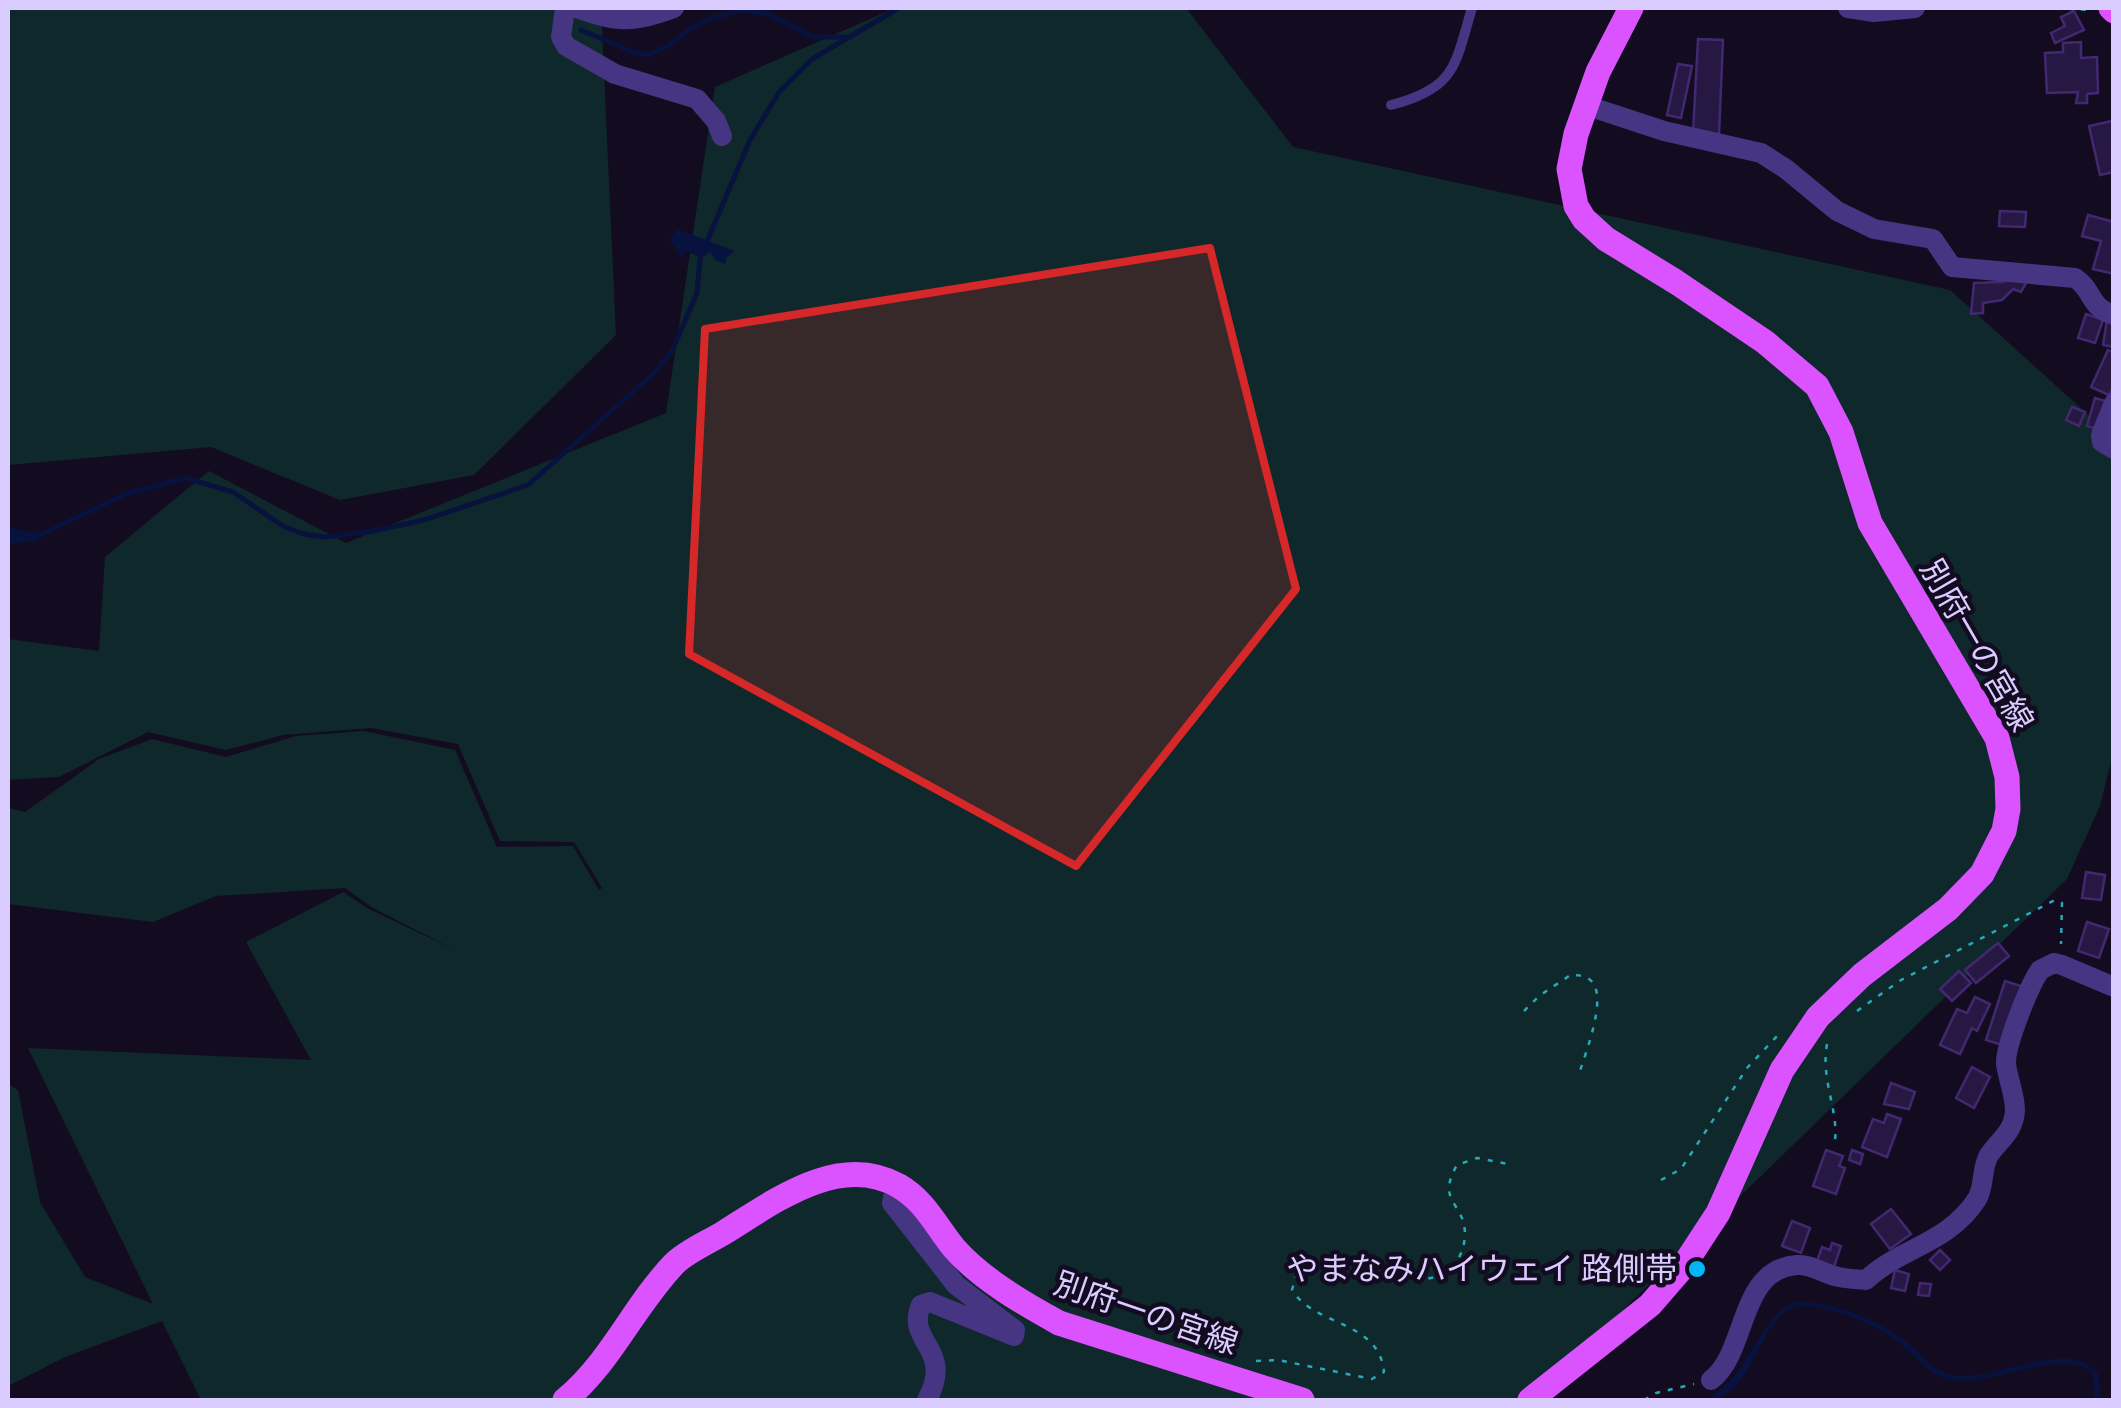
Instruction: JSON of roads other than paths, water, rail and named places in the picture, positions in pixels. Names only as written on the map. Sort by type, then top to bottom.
[{"type":"main road","name":"別府一の宮線","points":[[1530,1400],[1650,1305],[1682,1268],[1718,1213],[1782,1070],[1808,1030],[1838,995],[1948,909],[1982,874],[2004,831],[2008,809],[2004,760],[1982,712],[1870,523],[1841,432],[1816,386],[1766,342],[1606,240],[1584,219],[1572,192],[1569,170],[1576,134],[1585,104],[1631,8]]},
{"type":"main road","points":[[565,1400],[588,1381],[676,1262],[811,1182],[837,1175],[867,1176],[896,1184]]},
{"type":"main road","name":"別府一の宮線","points":[[896,1184],[931,1214],[955,1248],[1025,1304],[1094,1336],[1302,1400]]},
{"type":"street","points":[[565,8],[561,37],[566,46],[615,74],[696,99],[716,121],[722,136]]},
{"type":"street","points":[[576,8],[621,21],[648,18],[674,8]]},
{"type":"street","points":[[1848,8],[1874,12],[1916,8]]},
{"type":"street","points":[[1585,104],[1664,130],[1761,154],[1837,211],[1874,229],[1934,239],[1952,267],[2075,278],[2086,288],[2094,306],[2114,315]]},
{"type":"street","points":[[2114,402],[2101,436],[2102,442],[2114,449]]},
{"type":"street","points":[[1712,1380],[1724,1364],[1754,1297],[1779,1270],[1802,1264],[1838,1278],[1866,1280],[1880,1267],[1930,1244],[1978,1197],[1987,1157],[2012,1126],[2015,1108],[2007,1052],[2035,976],[2054,963],[2062,964],[2114,986]]},
{"type":"street","points":[[896,1184],[892,1204],[956,1285],[1016,1330],[1014,1336],[1008,1336],[986,1323],[930,1302],[922,1305],[916,1317],[918,1330],[937,1361],[928,1400]]},
{"type":"lane","points":[[1391,105],[1428,92],[1458,62],[1472,8]]},
{"type":"waterway","points":[[40,535],[126,494],[185,478],[233,492],[283,526],[325,537],[424,520],[528,485],[653,374],[672,351],[697,293],[700,258],[750,140],[779,92],[812,59],[899,8]]},
{"type":"waterway","points":[[581,30],[649,55],[690,29],[742,10],[765,13],[813,37],[845,37]]},
{"type":"place","name":"やまなみハイウェイ 路側帯","points":[[1697,1269]]}]
